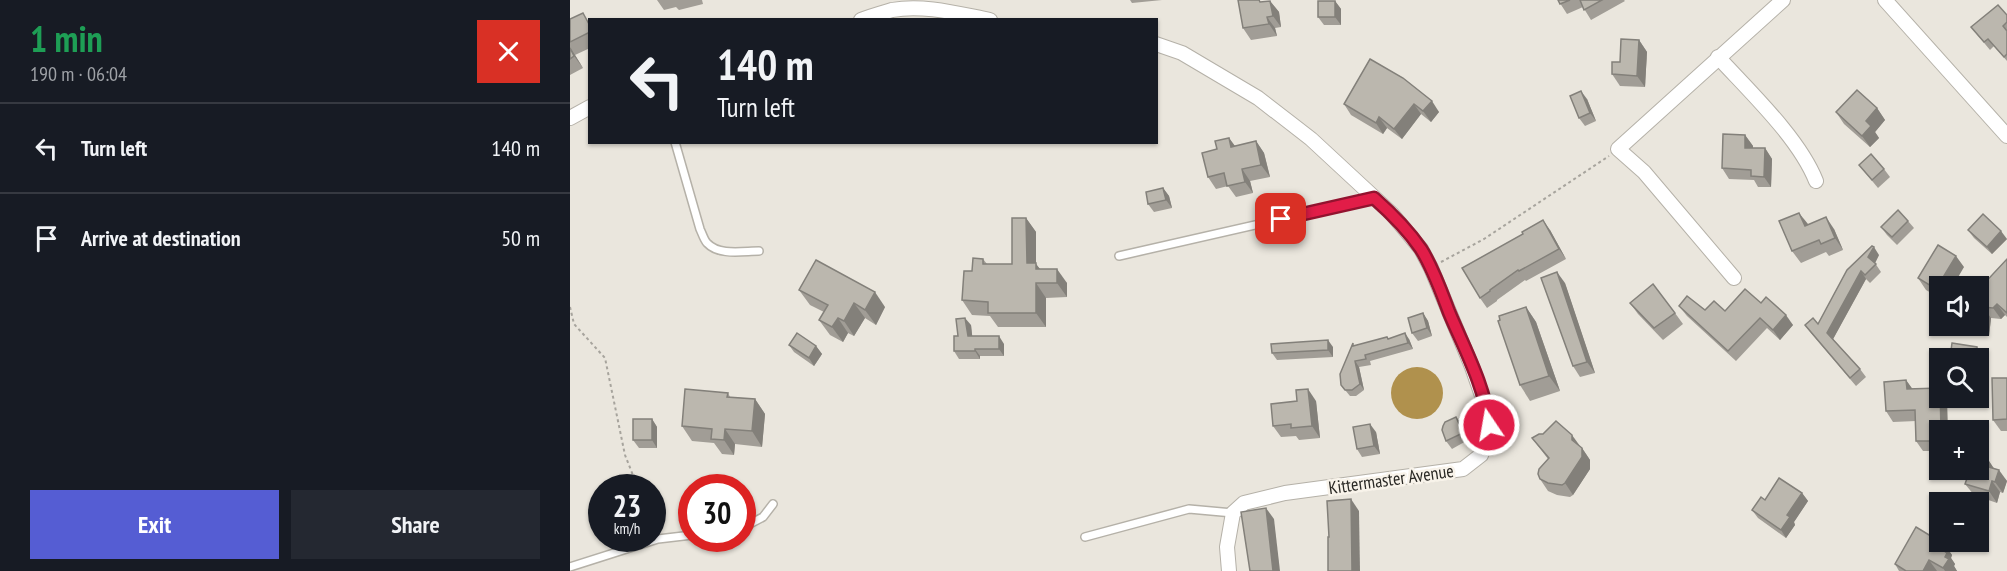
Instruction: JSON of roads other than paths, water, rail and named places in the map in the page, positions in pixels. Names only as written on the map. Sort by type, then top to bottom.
[{"type":"street","points":[[1734,278],[1644,172],[1618,149],[1783,0]]},
{"type":"street","points":[[1884,0],[2007,136]]},
{"type":"street","points":[[867,18],[893,10],[910,9],[943,11],[980,18]]},
{"type":"street","name":"Kittermaster Avenue","points":[[1158,45],[1182,53],[1258,98],[1311,139],[1392,214],[1421,249],[1431,268],[1473,367],[1487,410],[1488,437],[1481,455],[1463,469],[1285,493],[1244,503],[1233,513]]},
{"type":"street","points":[[1718,57],[1798,149],[1816,181]]},
{"type":"street","points":[[570,118],[588,108]]},
{"type":"street","points":[[1229,571],[1227,547],[1233,513]]},
{"type":"lane","points":[[676,144],[706,243],[729,252],[759,251]]},
{"type":"lane","points":[[1119,256],[1374,198]]},
{"type":"lane","points":[[756,521],[763,518],[773,504]]},
{"type":"lane","points":[[1085,537],[1189,509],[1233,513]]},
{"type":"lane","points":[[570,567],[658,539],[678,537]]}]
